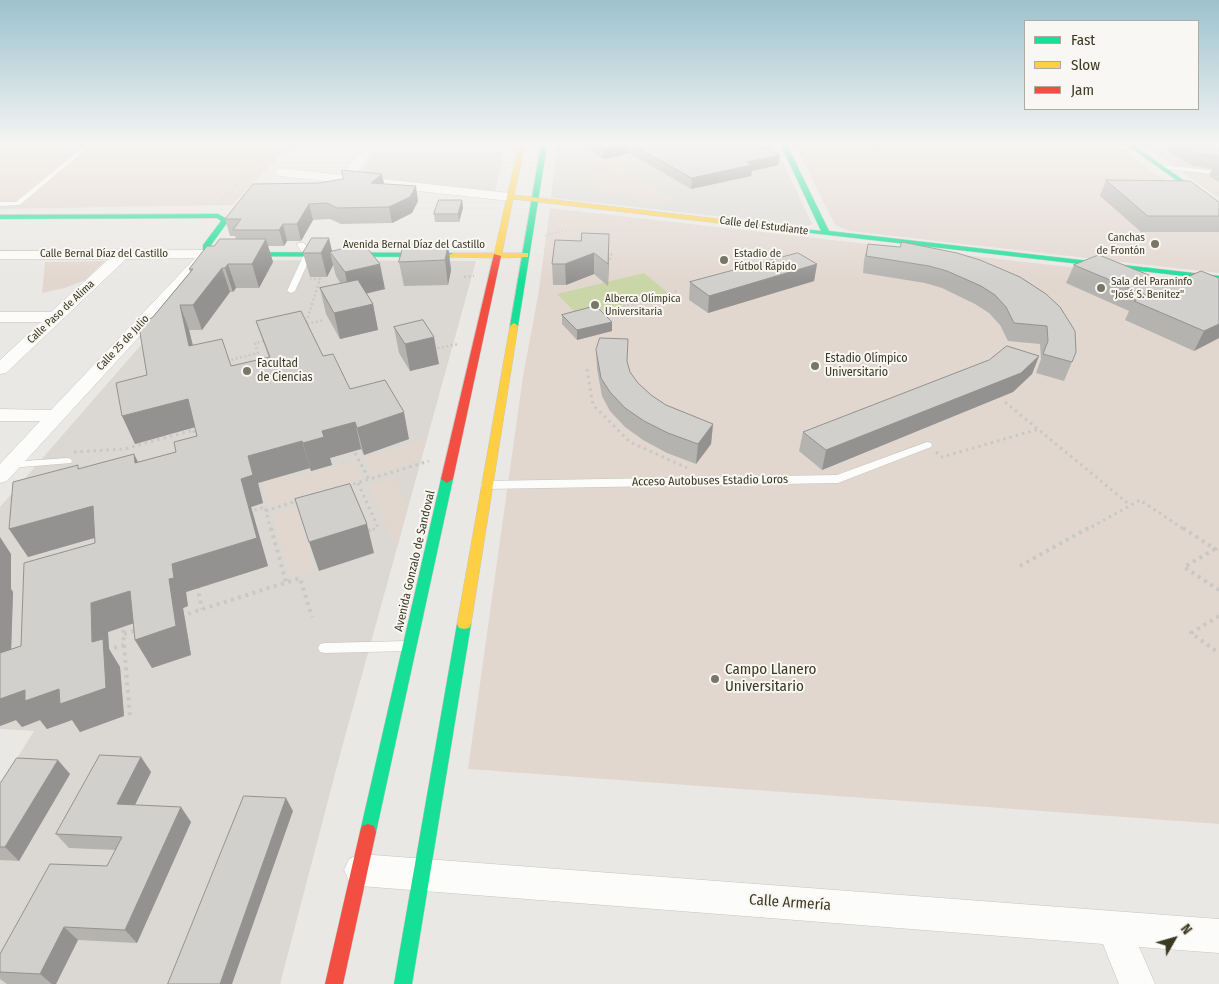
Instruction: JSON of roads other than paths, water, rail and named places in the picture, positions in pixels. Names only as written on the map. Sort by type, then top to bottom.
[{"type":"street","name":"Calle del Estudiante","points":[[449,191],[1219,278]]},
{"type":"street","name":"Avenida Gonzalo de Sandoval","points":[[334,984],[512,191]]},
{"type":"street","points":[[403,984],[536,191]]},
{"type":"street","points":[[806,191],[826,234]]},
{"type":"street","points":[[1195,191],[1219,208]]},
{"type":"street","name":"Calle 25 de Julio","points":[[0,217],[208,215],[218,216],[225,220],[207,250],[5,470]]},
{"type":"street","name":"Avenida Bernal Díaz del Castillo","points":[[207,250],[499,250],[525,255]]},
{"type":"street","name":"Calle Bernal Díaz del Castillo","points":[[0,255],[122,254],[207,250]]},
{"type":"street","name":"Avenida Bernal Díaz del Castillo","points":[[305,250],[320,254],[499,250]]},
{"type":"street","name":"Calle Paso de Alima","points":[[0,369],[122,254]]},
{"type":"street","points":[[0,317],[55,317]]},
{"type":"street","points":[[0,415],[56,416]]},
{"type":"street","name":"Calle Armería","points":[[360,870],[1219,936]]},
{"type":"street","points":[[1114,928],[1137,984]]},
{"type":"lane","points":[[0,204],[18,204],[34,191]]},
{"type":"lane","points":[[291,291],[305,250]]},
{"type":"lane","name":"Acceso Autobuses Estadio Loros","points":[[486,485],[838,479],[927,445]]},
{"type":"lane","points":[[5,470],[70,457]]},
{"type":"lane","points":[[326,648],[410,646]]},
{"type":"place","name":"Canchas de Frontón","points":[[1155,244]]},
{"type":"place","name":"Estadio de Fútbol Rápido","points":[[724,260]]},
{"type":"place","name":"Sala del Paraninfo \"José S. Benitez\"","points":[[1101,288]]},
{"type":"place","name":"Alberca Olímpica Universitaria","points":[[595,305]]},
{"type":"place","name":"Estadio Olímpico Universitario","points":[[815,366]]},
{"type":"place","name":"Facultad de Ciencias","points":[[247,371]]},
{"type":"place","name":"Campo Llanero Universitario","points":[[715,679]]}]
